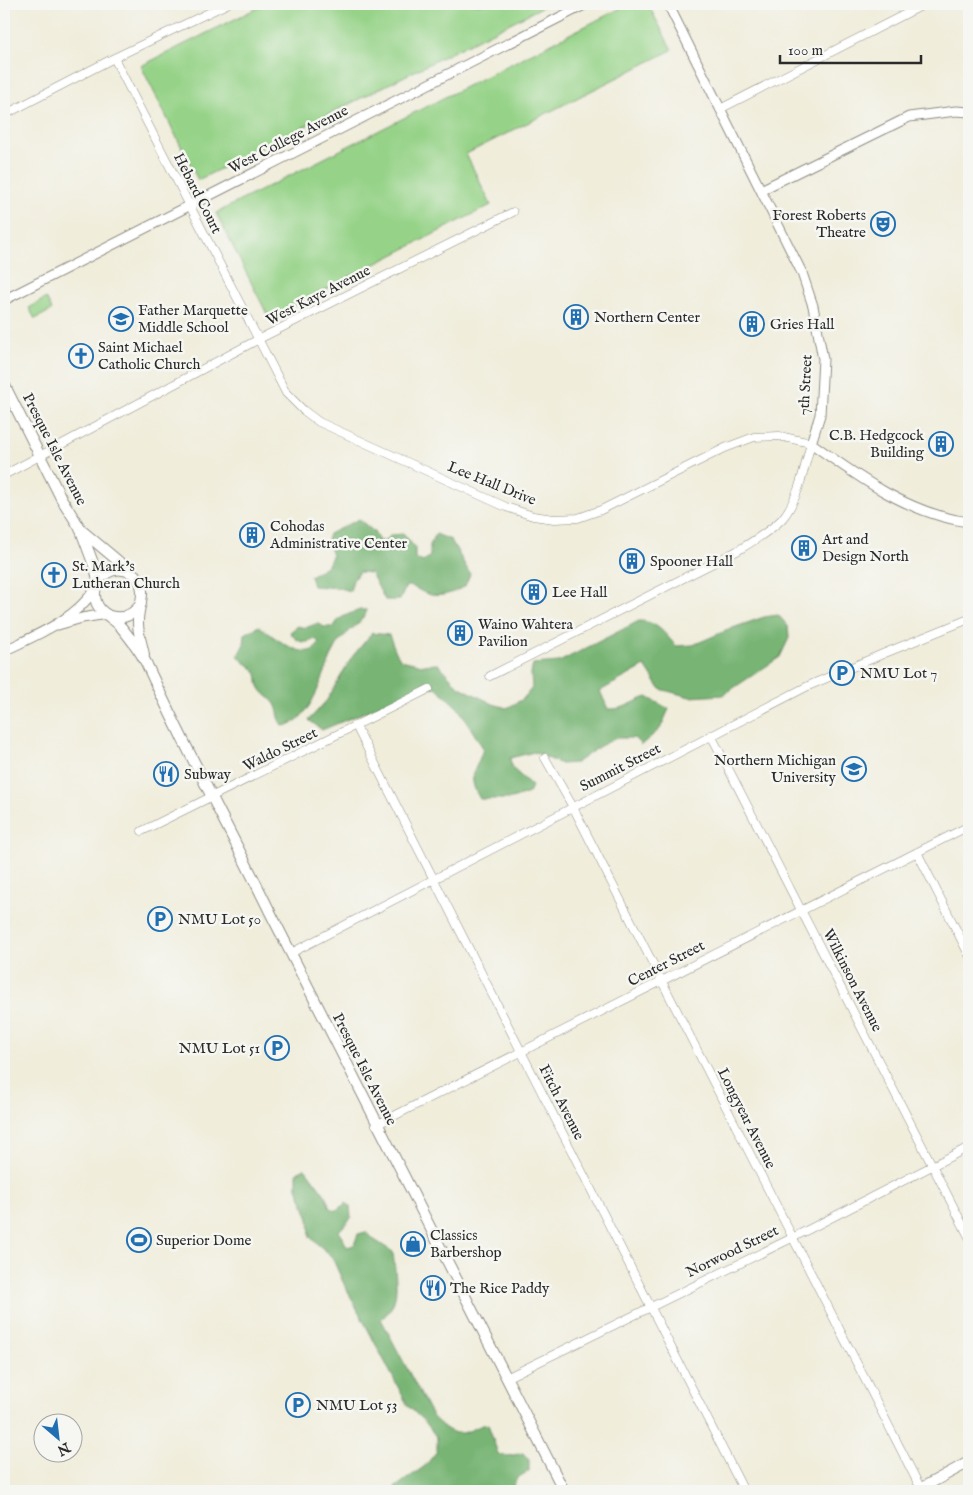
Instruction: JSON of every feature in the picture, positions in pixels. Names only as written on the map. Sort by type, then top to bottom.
[{"type":"main road","name":"Presque Isle Avenue","points":[[4,384],[61,498],[80,528],[96,571],[97,604],[121,627],[144,658],[184,742],[376,1125],[564,1491]]},
{"type":"main road","name":"Presque Isle Avenue","points":[[80,528],[132,573],[142,585],[142,601],[138,620],[144,658]]},
{"type":"main road","points":[[96,586],[103,575],[112,570],[132,573]]},
{"type":"main road","points":[[108,615],[118,618],[128,616],[137,610],[142,601]]},
{"type":"main road","points":[[919,1490],[969,1462]]},
{"type":"street","points":[[4,115],[114,58],[227,4]]},
{"type":"street","name":"West College Avenue","points":[[4,300],[586,4]]},
{"type":"street","name":"7th Street","points":[[668,4],[802,273],[813,306],[823,359],[820,415],[811,443]]},
{"type":"street","points":[[720,109],[925,4]]},
{"type":"street","name":"Hebard Court","points":[[114,58],[259,340]]},
{"type":"street","points":[[761,190],[909,117],[956,111],[969,112]]},
{"type":"street","name":"West Kaye Avenue","points":[[4,475],[259,340],[513,212]]},
{"type":"street","name":"Lee Hall Drive","points":[[259,340],[286,393],[303,410],[319,422],[506,507],[533,516],[554,519],[578,518],[601,510],[725,448],[754,437],[778,436],[811,443]]},
{"type":"street","points":[[490,676],[737,551],[760,536],[782,519],[796,496],[811,443],[901,502],[951,520],[969,522]]},
{"type":"street","points":[[4,651],[53,626],[83,604],[96,586]]},
{"type":"street","points":[[53,626],[82,618],[108,615]]},
{"type":"street","name":"Summit Street","points":[[291,953],[808,686],[969,619]]},
{"type":"street","name":"Waldo Street","points":[[142,831],[429,689]]},
{"type":"street","name":"Fitch Avenue","points":[[356,726],[744,1491]]},
{"type":"street","name":"Wilkinson Avenue","points":[[711,735],[969,1237]]},
{"type":"street","name":"Longyear Avenue","points":[[544,758],[573,807],[662,980],[919,1490]]},
{"type":"street","name":"Center Street","points":[[376,1125],[969,826]]},
{"type":"street","points":[[917,852],[969,955]]},
{"type":"street","name":"Norwood Street","points":[[506,1378],[792,1238],[969,1146]]},
{"type":"green space","points":[[265,4],[548,4],[198,180],[141,66]]},
{"type":"green space","points":[[629,4],[648,4],[672,50],[466,154],[491,205],[269,318],[216,213]]},
{"type":"green space","points":[[46,298],[52,310],[35,319],[29,308]]},
{"type":"green space","points":[[359,519],[374,532],[379,541],[385,541],[391,535],[404,534],[415,548],[415,558],[423,562],[430,556],[430,545],[436,534],[451,540],[470,574],[465,586],[443,595],[432,595],[414,587],[406,586],[400,600],[385,600],[371,573],[359,572],[353,580],[350,591],[313,586],[310,576],[328,565],[332,556],[327,540],[329,534]]},
{"type":"green space","points":[[360,610],[367,610],[362,619],[339,642],[317,691],[303,715],[294,722],[283,726],[275,704],[262,692],[256,673],[238,655],[244,644],[245,634],[259,626],[290,647],[307,651],[314,649],[319,642],[315,639],[301,642],[290,632],[298,626],[305,628],[318,623],[324,627],[334,627],[341,618]]},
{"type":"green space","points":[[778,615],[788,626],[789,638],[780,657],[723,695],[690,697],[660,689],[645,666],[600,691],[608,709],[624,707],[647,697],[669,709],[660,729],[641,745],[634,738],[616,738],[600,746],[576,763],[561,764],[534,752],[510,758],[512,768],[532,786],[529,793],[512,799],[480,799],[473,784],[473,778],[483,748],[459,709],[436,687],[417,690],[322,730],[309,720],[327,700],[352,657],[372,633],[389,635],[401,660],[422,665],[438,664],[458,686],[493,704],[507,708],[523,699],[532,688],[531,674],[533,664],[559,662],[639,621],[656,626],[676,646],[693,645],[764,617]]},
{"type":"green space","points":[[305,1168],[326,1196],[330,1208],[335,1211],[346,1203],[350,1206],[351,1218],[339,1231],[347,1247],[354,1245],[358,1234],[366,1232],[393,1252],[396,1280],[395,1297],[388,1313],[381,1319],[432,1416],[451,1432],[456,1433],[466,1432],[488,1424],[498,1454],[508,1456],[523,1453],[529,1460],[529,1471],[517,1478],[511,1491],[390,1491],[425,1466],[437,1451],[437,1438],[426,1423],[408,1406],[343,1282],[332,1257],[310,1237],[309,1219],[297,1187],[297,1172]]},
{"type":"place","name":"Forest Roberts Theatre","points":[[883,224]]},
{"type":"place","name":"Northern Center","points":[[576,317]]},
{"type":"place","name":"Father Marquette Middle School","points":[[121,319]]},
{"type":"place","name":"Gries Hall","points":[[752,324]]},
{"type":"place","name":"Saint Michael Catholic Church","points":[[81,356]]},
{"type":"place","name":"C.B. Hedgcock Building","points":[[941,444]]},
{"type":"place","name":"Cohodas Administrative Center","points":[[252,535]]},
{"type":"place","name":"Art and Design North","points":[[804,548]]},
{"type":"place","name":"Spooner Hall","points":[[632,561]]},
{"type":"place","name":"St. Mark's Lutheran Church","points":[[54,575]]},
{"type":"place","name":"Lee Hall","points":[[534,592]]},
{"type":"place","name":"Waino Wahtera Pavilion","points":[[460,633]]},
{"type":"place","name":"NMU Lot 7","points":[[842,673]]},
{"type":"place","name":"Northern Michigan University","points":[[854,769]]},
{"type":"place","name":"Subway","points":[[166,774]]},
{"type":"place","name":"NMU Lot 50","points":[[160,919]]},
{"type":"place","name":"NMU Lot 51","points":[[277,1048]]},
{"type":"place","name":"Superior Dome","points":[[139,1240]]},
{"type":"place","name":"Classics Barbershop","points":[[413,1244]]},
{"type":"place","name":"The Rice Paddy","points":[[433,1288]]},
{"type":"place","name":"NMU Lot 53","points":[[298,1405]]}]
